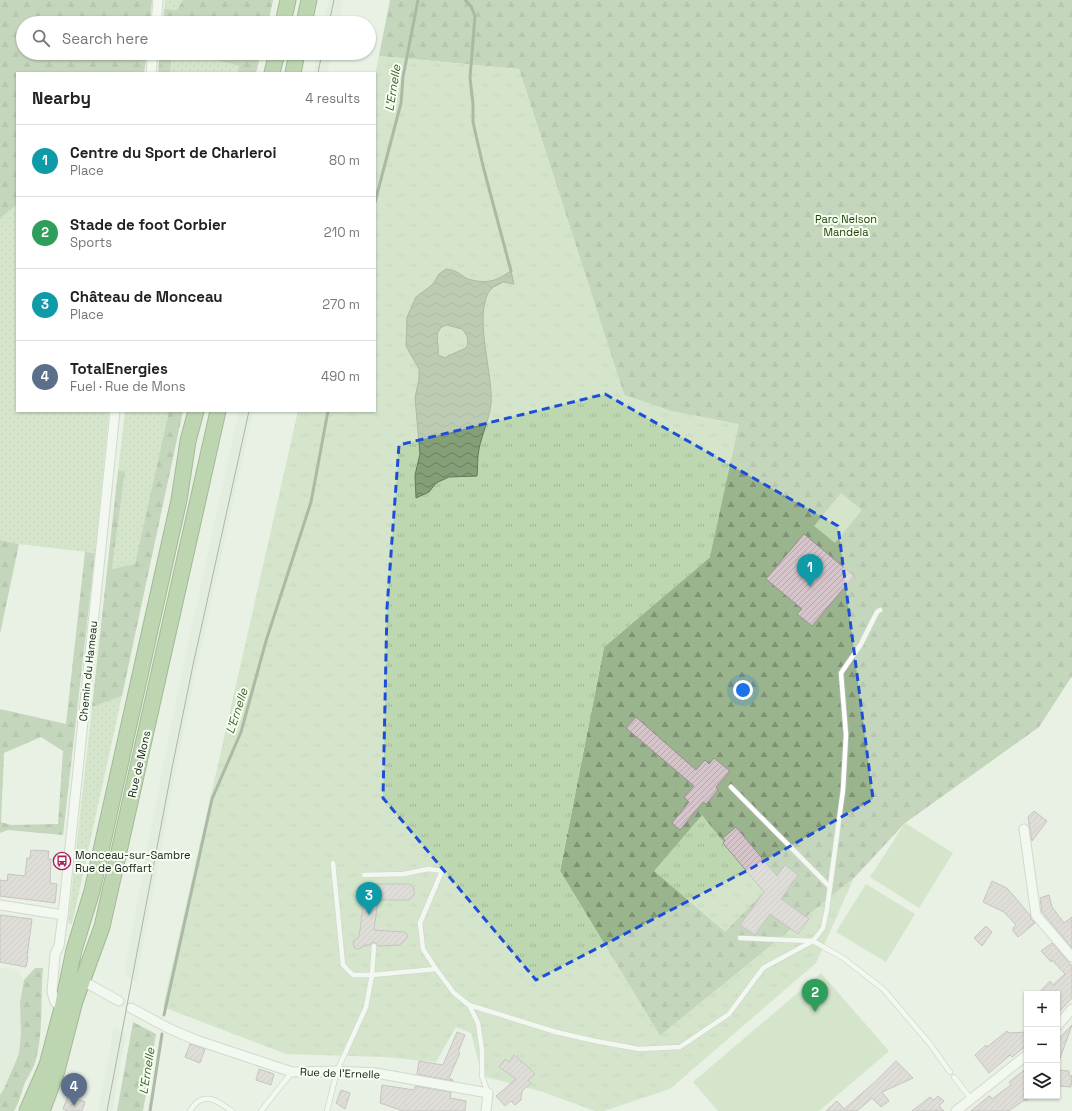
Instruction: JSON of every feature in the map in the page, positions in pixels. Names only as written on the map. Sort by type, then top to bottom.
[{"type":"highway","points":[[285,16],[288,0]]},
{"type":"highway","points":[[306,16],[309,0]]},
{"type":"highway","points":[[272,72],[275,60]]},
{"type":"highway","points":[[293,72],[296,60]]},
{"type":"highway","name":"Rue de Mons","points":[[27,1111],[47,1065],[62,1008],[70,969],[94,883],[179,500],[188,441],[196,412]]},
{"type":"highway","name":"Rue de Mons","points":[[42,1111],[56,1074],[75,1001],[97,941],[105,913],[218,412]]},
{"type":"street","points":[[157,16],[158,0]]},
{"type":"street","points":[[151,72],[152,60]]},
{"type":"street","name":"Chemin du Hameau","points":[[62,1008],[56,1002],[52,992],[55,954],[59,946],[63,915],[116,412]]},
{"type":"street","points":[[1024,829],[1036,915],[1072,957]]},
{"type":"street","points":[[0,905],[63,915]]},
{"type":"street","points":[[61,931],[69,933],[80,932]]},
{"type":"street","points":[[59,946],[70,969],[83,982],[119,1001]]},
{"type":"street","name":"Rue de l'Ernelle","points":[[131,1008],[170,1029],[196,1040],[292,1072],[337,1071],[376,1073],[488,1093]]},
{"type":"street","points":[[1060,1023],[1072,1009]]},
{"type":"street","points":[[956,1111],[1024,1057]]},
{"type":"street","points":[[486,1111],[488,1093]]},
{"type":"lane","points":[[364,875],[404,874],[428,869],[442,871],[420,923],[423,949],[454,993],[469,1005],[556,1032],[595,1041],[639,1049],[680,1047],[729,1014],[763,968],[813,941],[823,928],[844,790],[846,735],[841,673],[861,644],[877,612],[880,610]]},
{"type":"lane","points":[[731,787],[830,887]]},
{"type":"lane","points":[[333,863],[343,965],[354,975],[372,975],[436,969]]},
{"type":"lane","points":[[740,938],[813,941],[843,958],[883,988],[930,1044],[950,1072]]},
{"type":"lane","points":[[327,1111],[337,1071],[366,1007],[372,975],[374,946]]},
{"type":"lane","points":[[469,1005],[478,1023],[482,1050],[482,1076],[488,1093]]},
{"type":"lane","points":[[261,1111],[292,1072]]},
{"type":"lane","points":[[954,1077],[971,1099]]},
{"type":"lane","points":[[190,1111],[198,1102],[206,1098],[216,1101],[232,1111]]},
{"type":"highlighted area","points":[[605,394],[838,526],[873,799],[750,869],[536,980],[383,798],[387,608],[399,445]]},
{"type":"shaded area","points":[[329,0],[343,0],[340,16],[326,16]]},
{"type":"shaded area","points":[[316,60],[330,60],[327,72],[313,72]]},
{"type":"shaded area","points":[[239,412],[253,412],[197,666],[136,982],[124,975],[184,663]]},
{"type":"shaded area","points":[[0,968],[17,969],[24,980],[20,1003],[21,1032],[19,1054],[0,1095]]},
{"type":"shaded area","points":[[114,1027],[126,1034],[112,1111],[98,1111]]},
{"type":"green space","points":[[0,0],[152,0],[151,16],[16,16],[16,60],[146,60],[144,72],[16,72],[16,206],[0,218]]},
{"type":"green space","points":[[165,0],[183,0],[177,10],[164,9]]},
{"type":"green space","points":[[183,0],[273,0],[270,16],[164,16],[164,9],[177,10]]},
{"type":"green space","name":"Parc Nelson Mandela","points":[[390,0],[1072,0],[1072,676],[1039,727],[905,823],[854,878],[660,1036],[560,871],[604,647],[710,557],[668,410],[624,395],[519,69],[379,56]]},
{"type":"green space","points":[[379,56],[519,69],[624,395],[668,410],[739,424],[710,557],[604,647],[560,871],[660,1036],[854,878],[816,963],[670,1089],[604,1111],[595,1111],[543,1092],[482,1076],[471,1033],[456,1027],[436,1062],[384,1057],[286,1054],[163,1007],[298,412],[376,412],[376,72]]},
{"type":"green space","points":[[159,60],[171,60],[170,72],[158,72]]},
{"type":"green space","points":[[171,60],[217,60],[239,66],[238,72],[170,72]]},
{"type":"green space","points":[[217,60],[259,60],[256,72],[238,72],[239,66]]},
{"type":"green space","points":[[16,206],[16,412],[109,412],[95,553],[19,544],[0,540],[0,218]]},
{"type":"green space","points":[[125,412],[169,412],[135,565],[112,569],[125,471],[118,471]]},
{"type":"green space","points":[[169,412],[183,412],[122,696],[92,707],[118,471],[125,471],[112,569],[135,564]]},
{"type":"green space","points":[[841,493],[862,510],[835,543],[814,526]]},
{"type":"green space","points":[[0,540],[19,544],[0,634]]},
{"type":"green space","points":[[85,552],[95,553],[63,835],[8,830],[0,833],[0,709],[66,724]],"holes":[[[41,737],[63,751],[58,824],[11,825],[1,822],[4,753]]]},
{"type":"green space","points":[[122,696],[72,924],[68,923],[92,707]]},
{"type":"green space","points":[[702,815],[764,892],[725,932],[654,871]]},
{"type":"green space","points":[[905,823],[953,853],[919,908],[870,877]]},
{"type":"green space","points":[[866,884],[915,914],[886,962],[836,932]]},
{"type":"green space","points":[[35,968],[43,968],[41,1027],[38,1051],[35,1063],[24,1085],[19,1102],[14,1111],[0,1111],[0,1095],[19,1054],[21,1032],[20,1003],[24,980]]},
{"type":"green space","points":[[821,973],[889,1051],[819,1111],[718,1111],[693,1082]]},
{"type":"green space","points":[[133,1022],[156,1034],[143,1111],[117,1111]]},
{"type":"water","points":[[446,269],[449,269],[466,278],[477,281],[486,281],[497,279],[511,271],[514,284],[503,282],[492,288],[486,298],[483,311],[483,327],[491,392],[491,404],[479,449],[477,476],[449,477],[436,483],[429,492],[416,498],[415,475],[420,454],[415,398],[419,379],[419,369],[406,346],[407,317],[416,297],[433,284],[439,274]],"holes":[[[447,325],[462,329],[468,342],[466,348],[446,358],[438,355],[437,338],[439,330]]]},
{"type":"building","points":[[804,534],[854,576],[812,626],[797,614],[802,609],[766,579]]},
{"type":"building","points":[[636,717],[696,770],[705,760],[709,764],[714,758],[730,771],[716,787],[718,790],[706,804],[703,802],[680,830],[672,823],[689,802],[684,797],[694,786],[626,728]]},
{"type":"building","points":[[1034,811],[1047,821],[1032,841],[1028,817]]},
{"type":"building","points":[[736,827],[777,876],[785,865],[798,875],[781,899],[809,919],[798,934],[770,914],[755,935],[740,925],[764,892],[723,843],[725,841],[723,838]]},
{"type":"building","points":[[31,850],[49,851],[48,859],[51,859],[50,883],[57,884],[55,903],[0,896],[0,880],[7,881],[8,874],[25,876],[27,858],[30,858]]},
{"type":"building","points":[[992,881],[1007,888],[1035,923],[1018,937],[1013,931],[1013,928],[1016,925],[1004,912],[983,902]]},
{"type":"building","points":[[364,884],[409,884],[414,888],[414,895],[409,900],[378,900],[374,930],[405,932],[408,935],[407,938],[400,945],[378,946],[374,942],[359,949],[354,947],[353,941],[359,937],[363,906],[358,901],[358,898],[361,894],[361,887]]},
{"type":"building","points":[[1049,895],[1052,907],[1064,923],[1072,917],[1072,948],[1042,912],[1040,898]]},
{"type":"building","points":[[0,915],[32,919],[26,967],[0,962]]},
{"type":"building","points":[[986,926],[992,932],[982,946],[974,938]]},
{"type":"building","points":[[1052,943],[1072,966],[1072,998],[1060,1011],[1060,991],[1041,991],[1050,981],[1053,985],[1065,974],[1041,951]]},
{"type":"building","points":[[1072,1025],[1060,1058],[1060,1037]]},
{"type":"building","points":[[1007,1031],[1009,1033],[1024,1032],[1024,1047],[1012,1057],[1010,1055],[989,1073],[975,1055],[986,1045],[987,1047]]},
{"type":"building","points":[[457,1032],[465,1035],[458,1052],[460,1053],[449,1078],[453,1081],[417,1074],[419,1061],[443,1065]]},
{"type":"building","points":[[190,1044],[205,1049],[200,1063],[185,1057]]},
{"type":"building","points":[[514,1055],[535,1074],[528,1080],[531,1083],[522,1091],[521,1100],[515,1105],[511,1101],[505,1106],[496,1096],[516,1079],[499,1067],[505,1059],[509,1062]]},
{"type":"building","points":[[896,1061],[913,1078],[882,1092],[889,1101],[881,1107],[872,1098],[857,1111],[826,1111],[837,1101],[844,1109]]},
{"type":"building","points":[[259,1069],[274,1074],[271,1085],[256,1080]]},
{"type":"building","points":[[1024,1070],[1024,1099],[1027,1100],[1023,1101],[1009,1111],[971,1111],[989,1096],[992,1099],[1011,1085],[1009,1082]]},
{"type":"building","points":[[1060,1070],[1069,1071],[1069,1075],[1072,1076],[1071,1087],[1060,1086]]},
{"type":"building","points":[[382,1085],[414,1090],[415,1086],[451,1092],[450,1098],[466,1101],[465,1111],[403,1111],[380,1103]]},
{"type":"building","points":[[341,1090],[350,1093],[345,1109],[336,1103]]},
{"type":"building","points":[[68,1096],[85,1102],[82,1111],[68,1111],[63,1109]]},
{"type":"building","points":[[938,1096],[944,1101],[939,1106],[944,1111],[912,1111],[930,1097],[934,1100]]},
{"type":"waterway","name":"L'Ernelle","points":[[376,198],[401,103],[403,77],[418,0]]},
{"type":"waterway","points":[[465,0],[471,6],[475,16],[470,78],[473,104],[473,122],[511,271]]},
{"type":"waterway","name":"L'Ernelle","points":[[164,1015],[212,799],[241,732],[266,641],[311,502],[328,412]]},
{"type":"waterway","name":"L'Ernelle","points":[[150,1111],[162,1034]]},
{"type":"tram line","points":[[331,16],[334,0]]},
{"type":"tram line","points":[[318,72],[321,60]]},
{"type":"tram line","points":[[107,1111],[172,768],[249,412]]},
{"type":"place","name":"Centre du Sport de Charleroi","points":[[810,587]]},
{"type":"place","name":"Monceau-sur-Sambre Rue de Goffart","points":[[62,861]]},
{"type":"place","name":"Château de Monceau","points":[[369,915]]},
{"type":"place","name":"Stade de foot Corbier","points":[[815,1012]]},
{"type":"place","name":"TotalEnergies","points":[[74,1106]]}]
